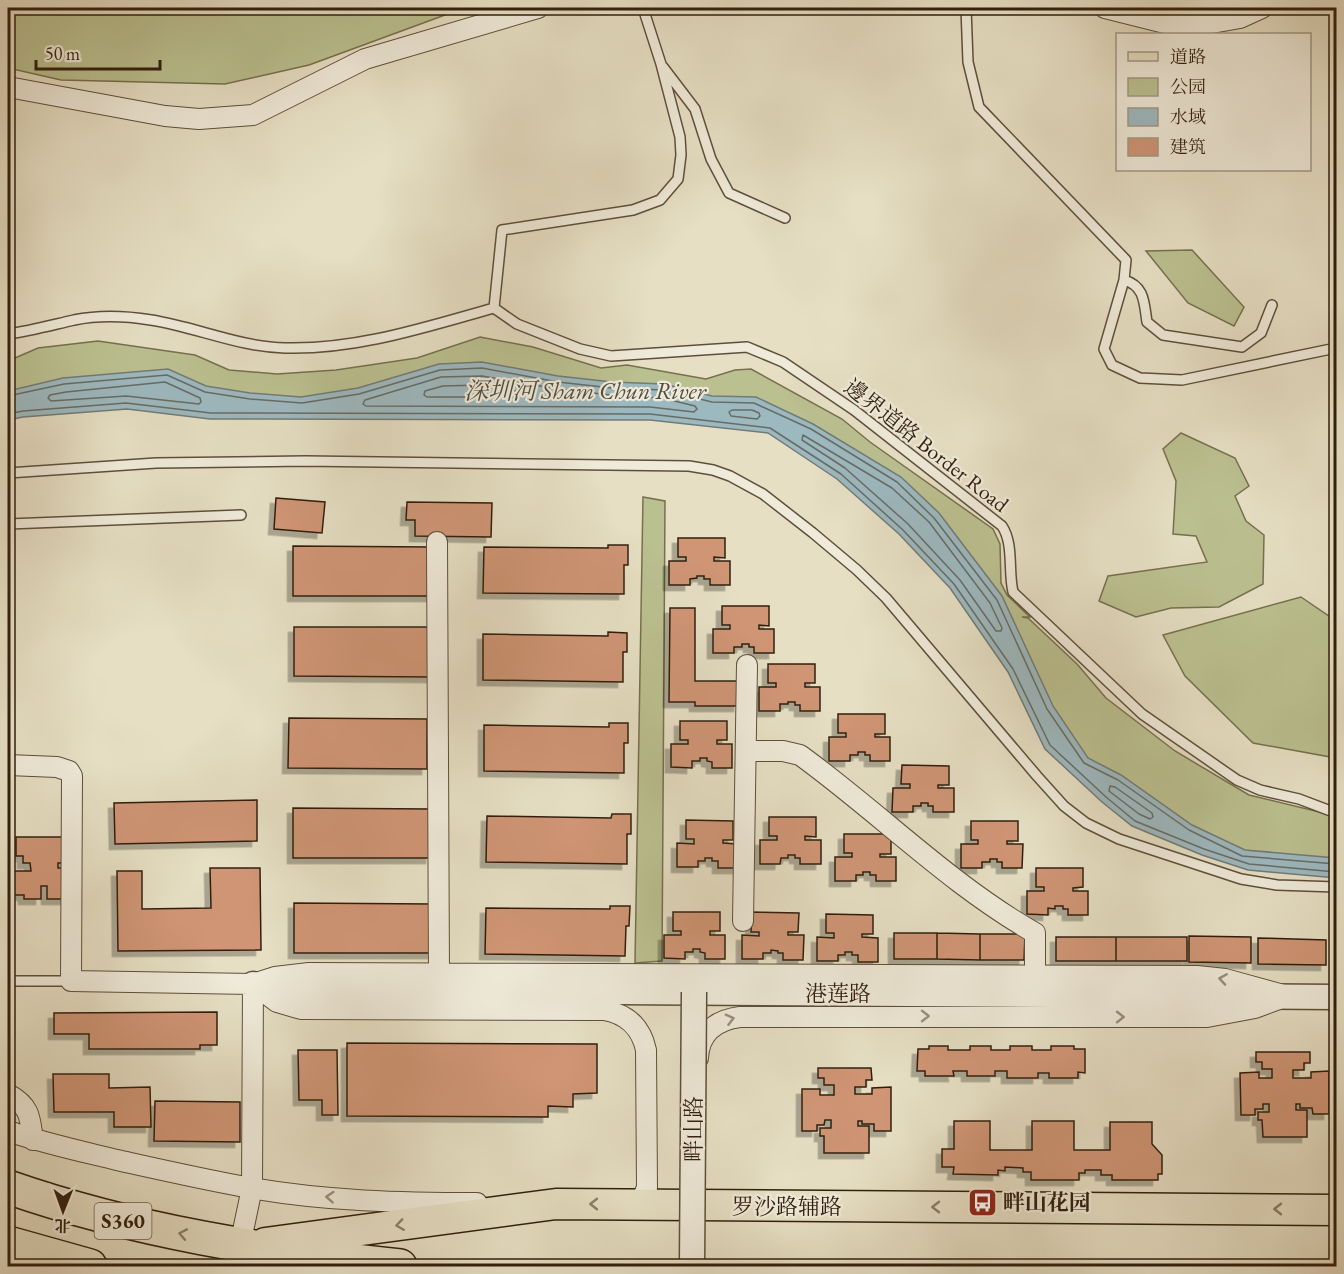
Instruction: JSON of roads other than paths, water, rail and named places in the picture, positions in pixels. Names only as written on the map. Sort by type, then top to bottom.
[{"type":"highway","name":"S360","points":[[8,1187],[42,1199],[137,1225],[240,1245],[400,1266]]},
{"type":"highway","name":"S360","points":[[8,1243],[90,1266]]},
{"type":"main road","name":"罗沙路辅路","points":[[240,1245],[556,1204],[1336,1210]]},
{"type":"street","points":[[8,87],[165,116],[199,118],[253,115],[365,59],[538,8]]},
{"type":"street","points":[[1105,8],[1165,23],[1212,23],[1240,18],[1262,8]]},
{"type":"street","points":[[437,542],[439,973]]},
{"type":"street","points":[[743,921],[747,665]]},
{"type":"street","points":[[747,750],[783,751],[800,755],[966,889],[1000,914],[1035,933],[1035,976]]},
{"type":"street","points":[[8,765],[57,767],[69,771],[72,776],[71,981],[253,984],[275,976],[291,974],[439,973],[1197,976],[1225,979],[1287,996]]},
{"type":"street","points":[[240,1245],[252,1188],[253,984]]},
{"type":"street","points":[[253,984],[277,1002],[301,1009],[604,1010],[625,1017],[640,1031],[646,1050],[647,1188],[639,1204]]},
{"type":"street","name":"港莲路","points":[[253,984],[289,990],[1171,994],[1336,997]]},
{"type":"street","name":"畔山路","points":[[692,1266],[694,992]]},
{"type":"street","points":[[708,1205],[701,1195],[697,1180],[698,1050],[707,1032],[724,1020],[750,1016],[1207,1017],[1255,1008],[1287,996]]},
{"type":"street","points":[[8,1094],[18,1099],[29,1113],[33,1140]]},
{"type":"street","points":[[8,1131],[33,1140],[171,1172],[252,1188],[318,1197],[380,1201],[556,1204]]},
{"type":"lane","points":[[8,334],[41,329],[75,320],[110,316],[162,322],[254,345],[284,348],[315,347],[381,339],[494,308],[502,230],[633,210],[660,200],[678,179],[681,155],[680,137],[661,64],[643,8]]},
{"type":"lane","points":[[966,8],[968,63],[979,107],[1126,260],[1124,280],[1104,349],[1112,365],[1140,378],[1182,380],[1336,348]]},
{"type":"lane","points":[[661,64],[695,109],[711,159],[729,193],[785,218]]},
{"type":"lane","points":[[1124,280],[1134,283],[1143,292],[1147,322],[1163,334],[1242,347],[1261,333],[1272,305]]},
{"type":"lane","name":"邊界道路 Border Road","points":[[494,308],[517,324],[580,349],[611,356],[747,347],[783,362],[854,410],[1002,526],[1008,535],[1009,576],[1013,592],[1142,714],[1237,780],[1260,790],[1299,799],[1336,813]]},
{"type":"lane","points":[[8,473],[156,463],[305,461],[689,466],[713,470],[730,476],[763,494],[813,532],[886,598],[1037,776],[1064,806],[1086,823],[1119,839],[1241,879],[1277,885],[1336,887]]},
{"type":"lane","points":[[8,524],[241,515]]},
{"type":"lane","points":[[8,981],[71,981]]},
{"type":"water","name":"深圳河 Sham Chun River","points":[[482,362],[558,376],[612,382],[664,384],[712,396],[756,397],[813,424],[901,477],[939,513],[1002,596],[1053,706],[1088,758],[1121,775],[1192,825],[1245,850],[1336,858],[1336,878],[1248,870],[1202,855],[1132,826],[1102,802],[1045,749],[1008,672],[950,588],[899,534],[837,479],[768,433],[650,420],[210,419],[127,409],[8,420],[8,391],[63,378],[168,369],[206,386],[250,393],[301,397],[358,388],[439,364]]},
{"type":"place","name":"畔山花园","points":[[982,1202]]}]
